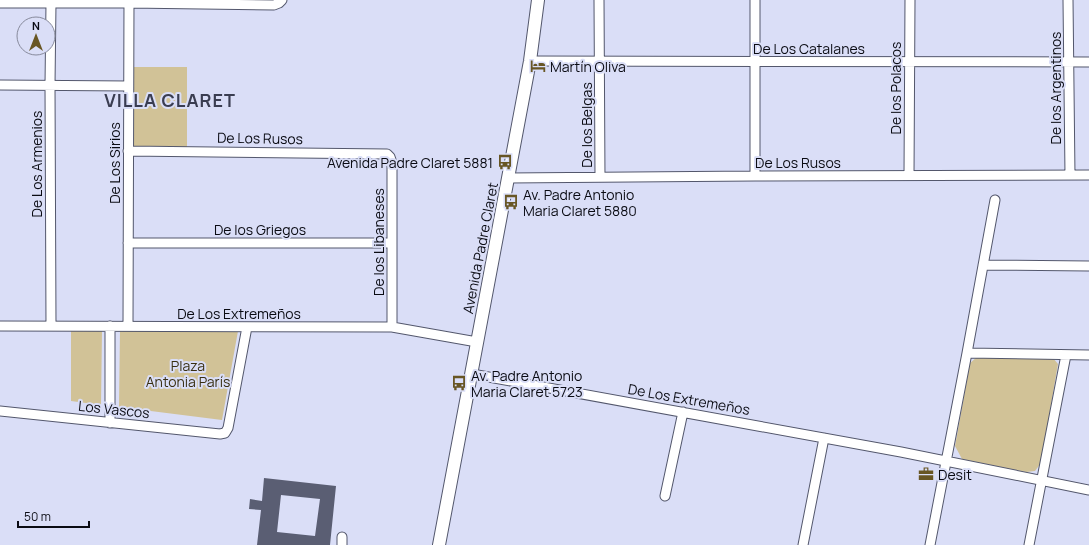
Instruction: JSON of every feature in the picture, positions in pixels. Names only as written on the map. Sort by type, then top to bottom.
[{"type":"main road","name":"Avenida Padre Claret","points":[[439,545],[530,61],[538,0]]},
{"type":"street","name":"De los Belgas","points":[[599,0],[600,177]]},
{"type":"street","points":[[755,0],[755,176]]},
{"type":"street","name":"De los Polacos","points":[[909,175],[910,0]]},
{"type":"street","name":"De los Argentinos","points":[[1068,0],[1070,175]]},
{"type":"street","points":[[0,3],[129,1],[278,2]]},
{"type":"street","name":"De Los Sirios","points":[[128,326],[129,1]]},
{"type":"street","name":"De Los Armenios","points":[[51,3],[51,326]]},
{"type":"street","name":"De Los Catalanes","points":[[530,61],[1089,62]]},
{"type":"street","points":[[0,85],[128,86]]},
{"type":"street","name":"De Los Rusos","points":[[128,151],[387,154],[390,157]]},
{"type":"street","name":"De los Libaneses","points":[[390,157],[392,163],[392,327]]},
{"type":"street","name":"De Los Rusos","points":[[508,178],[1089,175]]},
{"type":"street","points":[[930,545],[995,200]]},
{"type":"street","name":"De los Griegos","points":[[128,243],[392,243]]},
{"type":"street","points":[[983,265],[1089,266]]},
{"type":"street","name":"De Los Extremeños","points":[[0,326],[392,327],[477,342]]},
{"type":"street","points":[[110,326],[110,423]]},
{"type":"street","name":"Los Vascos","points":[[0,411],[220,434],[225,433],[228,428],[247,327]]},
{"type":"street","points":[[967,353],[1089,355]]},
{"type":"street","points":[[1029,545],[1066,355]]},
{"type":"street","name":"De Los Extremeños","points":[[472,374],[901,452],[1089,490]]},
{"type":"street","points":[[665,496],[683,412]]},
{"type":"street","points":[[803,545],[824,438]]},
{"type":"green space","points":[[130,67],[187,67],[187,150],[131,149]]},
{"type":"green space","points":[[71,330],[102,330],[101,405],[71,401]]},
{"type":"green space","name":"Plaza Antonia París","points":[[120,330],[238,331],[222,420],[119,407]]},
{"type":"green space","points":[[977,357],[1053,358],[1058,364],[1041,463],[1035,471],[1026,472],[962,459],[955,446],[970,363]]},
{"type":"building","points":[[264,478],[336,486],[330,545],[257,545],[261,510],[249,509],[250,499],[262,501]],"holes":[[[281,495],[320,499],[315,536],[277,532]]]},
{"type":"place","name":"Martín Oliva","points":[[538,66]]},
{"type":"place","name":"Avenida Padre Claret 5881","points":[[505,162]]},
{"type":"place","name":"Av. Padre Antonio Maria Claret 5880","points":[[511,202]]},
{"type":"place","name":"Av. Padre Antonio Maria Claret 5723","points":[[459,383]]},
{"type":"place","name":"Desit","points":[[926,474]]},
{"type":"district","name":"VILLA CLARET","points":[[170,100]]}]
